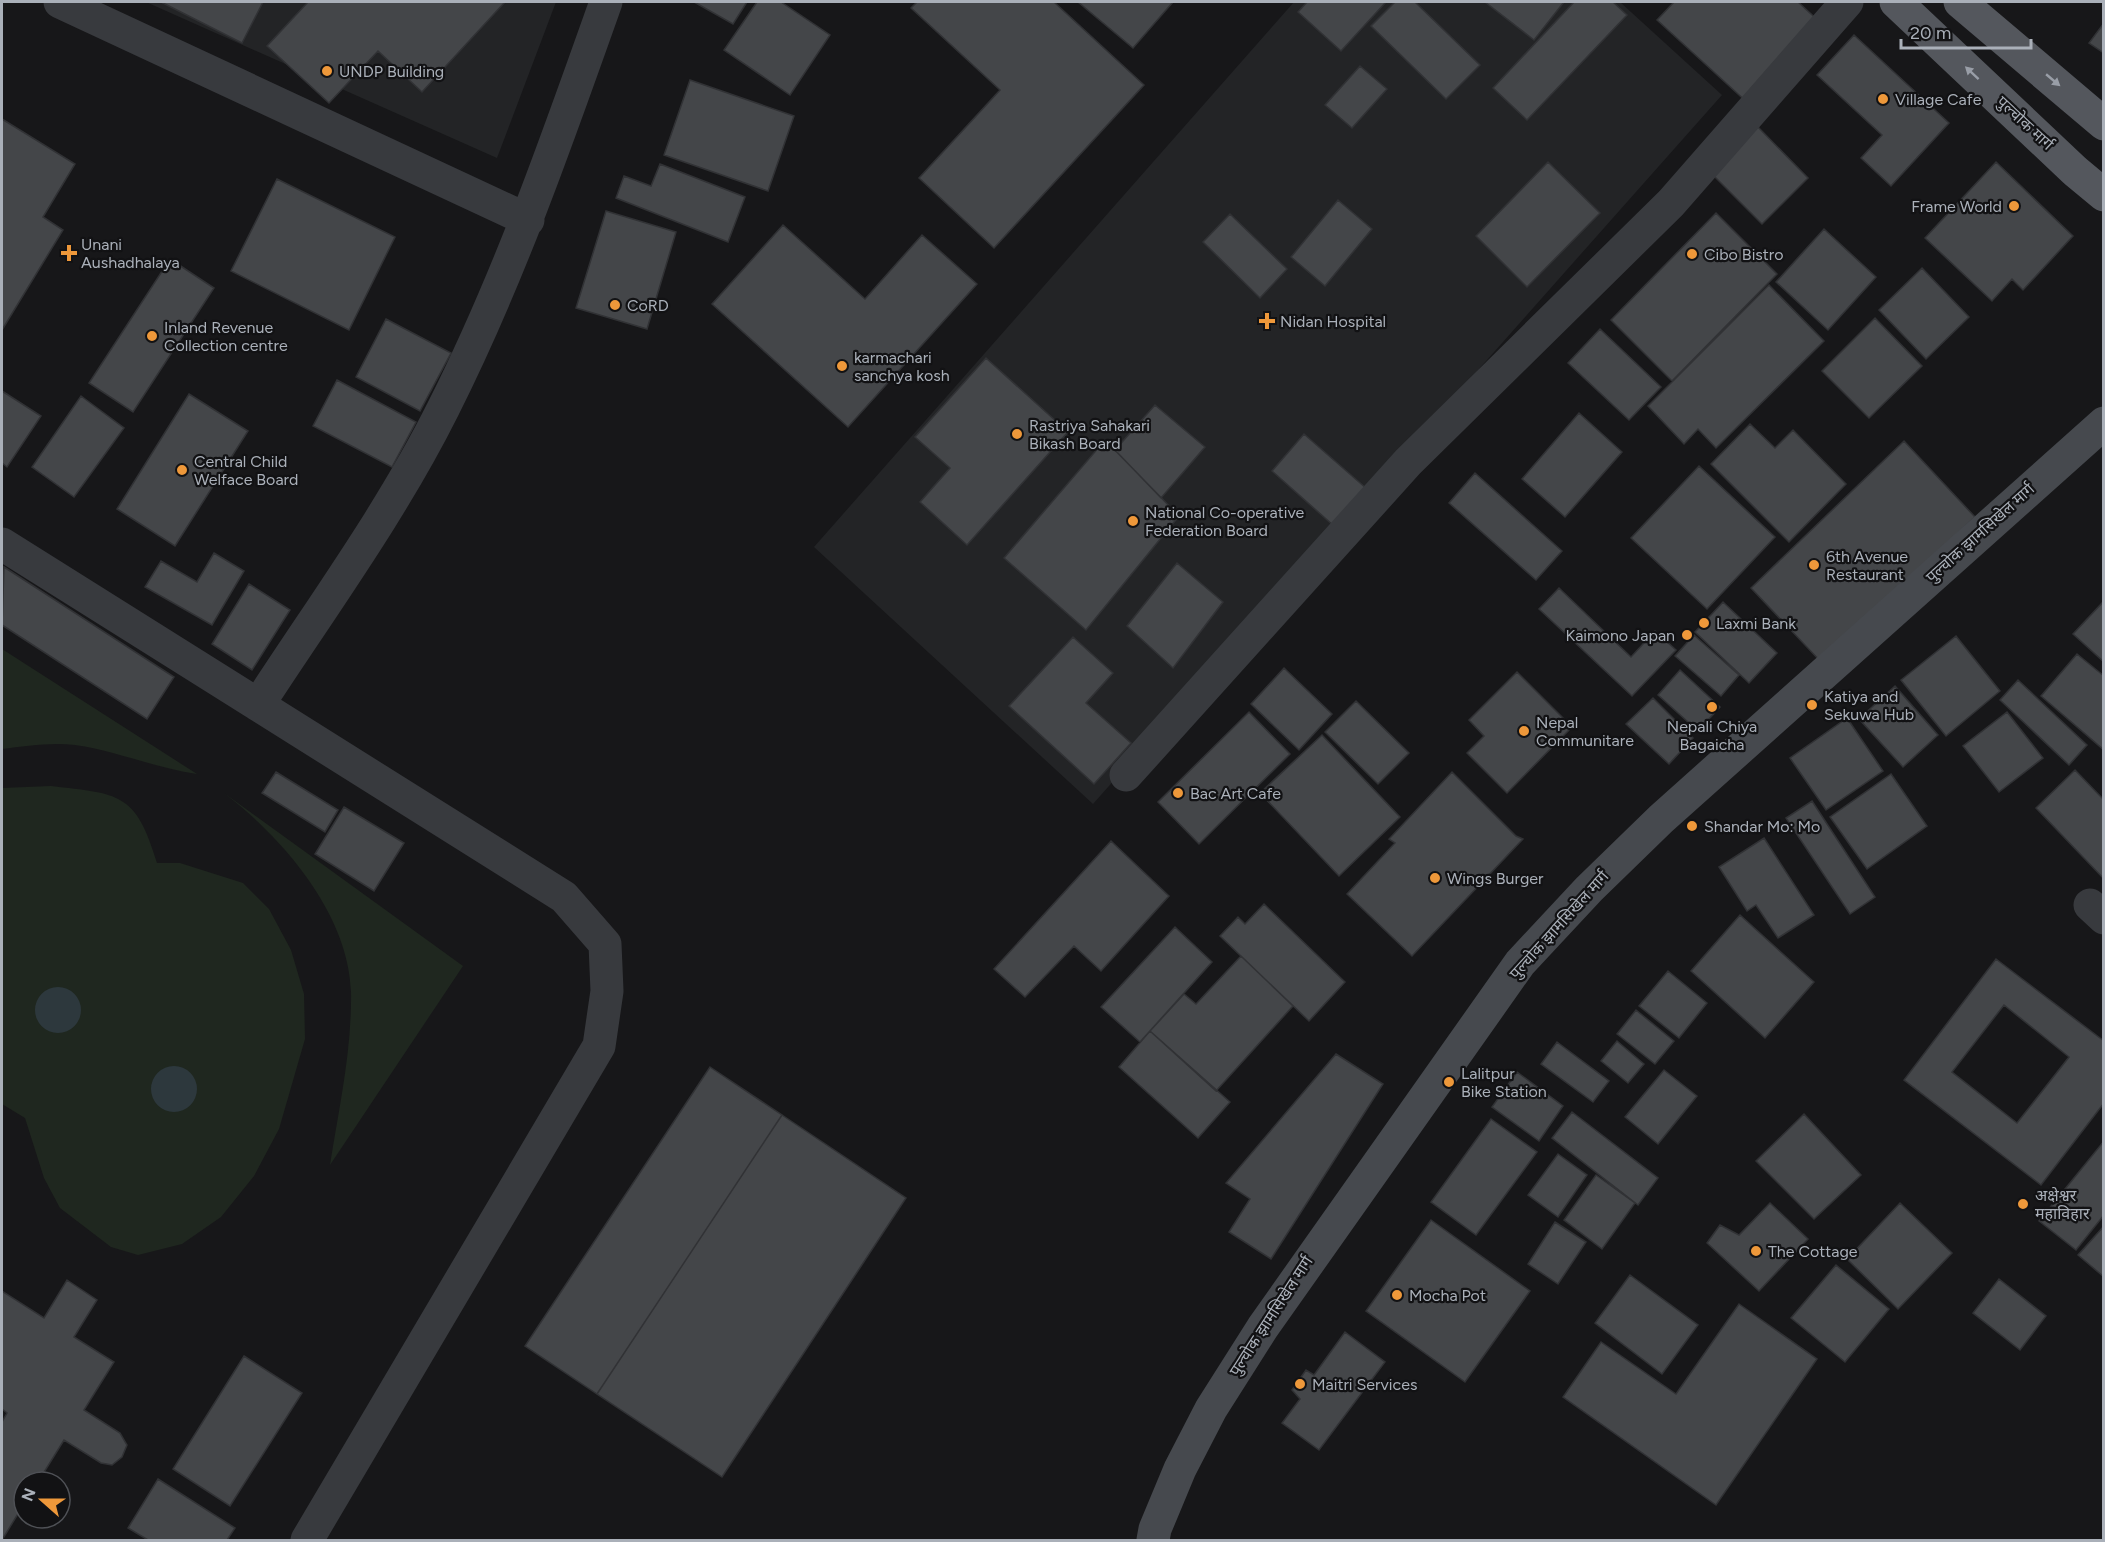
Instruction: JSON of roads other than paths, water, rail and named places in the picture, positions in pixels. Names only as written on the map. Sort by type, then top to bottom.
[{"type":"main road","name":"पुल्चोक मार्ग","points":[[1896,2],[2103,195]]},
{"type":"main road","points":[[1960,2],[2102,122]]},
{"type":"main road","name":"पुल्चोक झामसिखेल मार्ग","points":[[1153,1540],[1155,1529],[1180,1469],[1211,1410],[1263,1327],[1520,963],[1589,889],[1661,819],[2103,423]]},
{"type":"street","points":[[60,2],[528,220]]},
{"type":"street","points":[[258,705],[396,494],[432,429],[528,220],[606,2]]},
{"type":"street","points":[[1126,776],[1408,462],[1671,203],[1847,2]]},
{"type":"street","points":[[2,544],[564,897],[605,945],[606,991],[599,1046],[307,1540]]},
{"type":"place","name":"UNDP Building","points":[[327,71]]},
{"type":"place","name":"Village Cafe","points":[[1883,99]]},
{"type":"place","name":"Frame World","points":[[2014,206]]},
{"type":"place","name":"Unani Aushadhalaya","points":[[69,253]]},
{"type":"place","name":"Cibo Bistro","points":[[1692,254]]},
{"type":"place","name":"CoRD","points":[[615,305]]},
{"type":"place","name":"Nidan Hospital","points":[[1267,321]]},
{"type":"place","name":"Inland Revenue Collection centre","points":[[152,336]]},
{"type":"place","name":"karmachari sanchya kosh","points":[[842,366]]},
{"type":"place","name":"Rastriya Sahakari Bikash Board","points":[[1017,434]]},
{"type":"place","name":"Central Child Welface Board","points":[[182,470]]},
{"type":"place","name":"National Co-operative Federation Board","points":[[1133,521]]},
{"type":"place","name":"6th Avenue Restaurant","points":[[1814,565]]},
{"type":"place","name":"Laxmi Bank","points":[[1704,623]]},
{"type":"place","name":"Kaimono Japan","points":[[1687,635]]},
{"type":"place","name":"Katiya and Sekuwa Hub","points":[[1812,705]]},
{"type":"place","name":"Nepali Chiya Bagaicha","points":[[1712,707]]},
{"type":"place","name":"Nepal Communitare","points":[[1524,731]]},
{"type":"place","name":"Bac Art Cafe","points":[[1178,793]]},
{"type":"place","name":"Shandar Mo: Mo","points":[[1692,826]]},
{"type":"place","name":"Wings Burger","points":[[1435,878]]},
{"type":"place","name":"Lalitpur Bike Station","points":[[1449,1082]]},
{"type":"place","name":"अक्षेश्वर महाविहार","points":[[2023,1204]]},
{"type":"place","name":"The Cottage","points":[[1756,1251]]},
{"type":"place","name":"Mocha Pot","points":[[1397,1295]]},
{"type":"place","name":"Maitri Services","points":[[1300,1384]]}]
